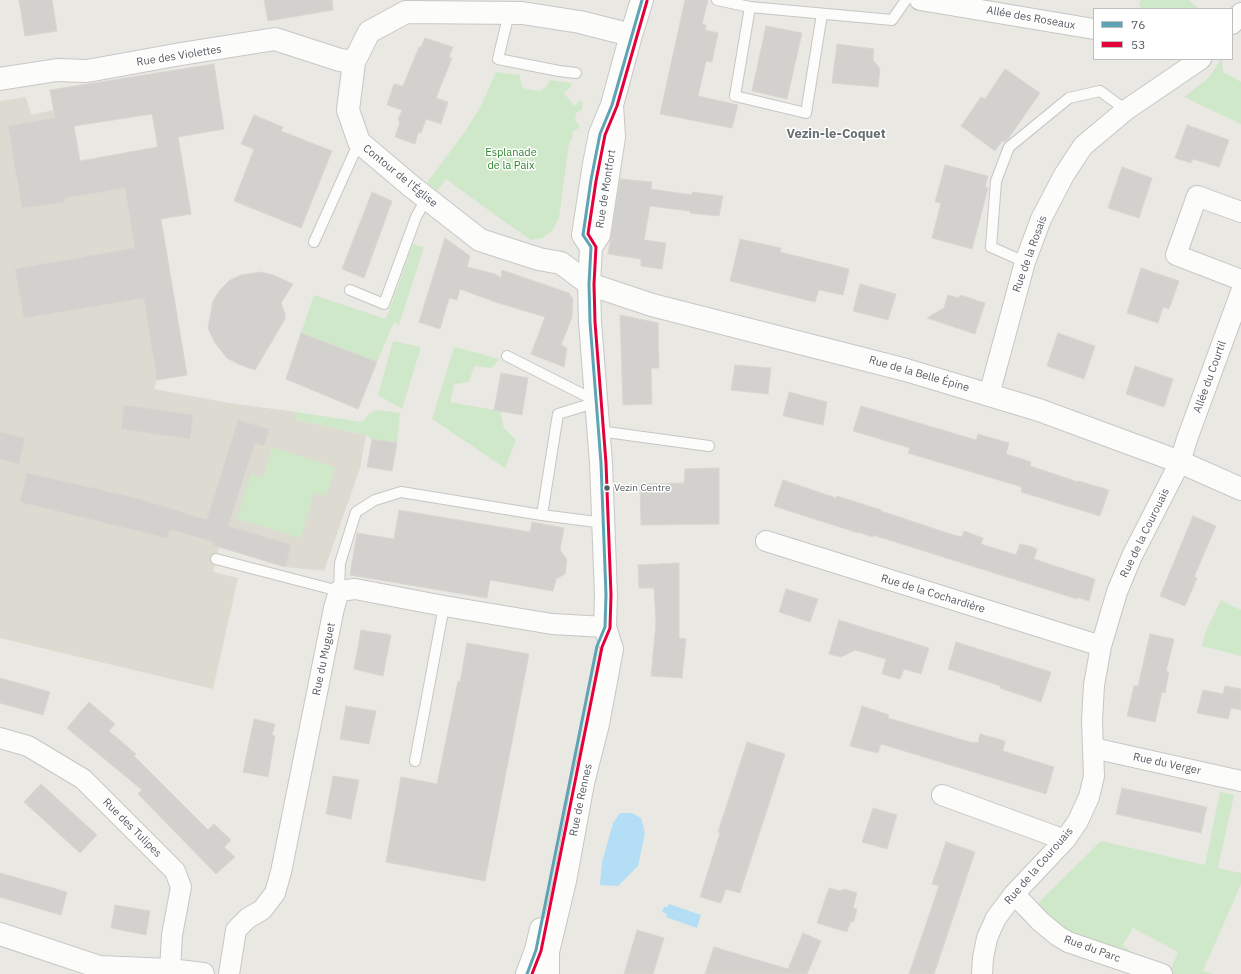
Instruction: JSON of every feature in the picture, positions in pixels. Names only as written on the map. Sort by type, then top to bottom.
[{"type":"street","name":"Rue de Montfort","points":[[589,284],[591,247],[583,235],[590,187],[600,134],[612,105],[642,0]]},
{"type":"street","name":"Allée des Roseaux","points":[[920,0],[1093,29]]},
{"type":"street","name":"Contour de l'Église","points":[[589,284],[561,263],[538,258],[480,240],[359,142],[348,110],[354,62],[369,32],[405,6],[522,13],[580,22],[631,35]]},
{"type":"street","points":[[1233,23],[1241,13]]},
{"type":"street","name":"Rue des Violettes","points":[[0,79],[57,70],[87,71],[275,39],[340,60],[354,62]]},
{"type":"street","name":"Rue de la Rosais","points":[[988,395],[1025,262],[1041,219],[1064,175],[1083,146],[1126,110],[1197,60]]},
{"type":"street","points":[[1241,212],[1197,196],[1176,255],[1241,280]]},
{"type":"street","name":"Rue de la Belle Épine","points":[[589,284],[652,305],[906,370],[1039,410],[1180,462],[1241,489]]},
{"type":"street","name":"Rue de Rennes","points":[[548,974],[548,952],[565,881],[583,782],[598,724],[612,649],[605,627],[606,595],[604,524],[597,402],[590,322],[589,284]]},
{"type":"street","name":"Allée du Courtil","points":[[1180,462],[1241,292]]},
{"type":"street","name":"Rue de la Courouais","points":[[982,974],[983,958],[987,938],[996,918],[1014,894],[1065,840],[1078,821],[1089,797],[1094,776],[1092,721],[1094,685],[1101,646],[1117,592],[1132,556],[1180,462]]},
{"type":"street","name":"Rue de la Cochardière","points":[[766,541],[1101,646]]},
{"type":"street","points":[[339,591],[355,589],[552,624],[605,627]]},
{"type":"street","name":"Rue du Muguet","points":[[229,974],[236,930],[248,918],[262,910],[275,893],[281,872],[339,591]]},
{"type":"street","name":"Rue de Rennes","points":[[527,974],[536,950],[597,646],[605,627]]},
{"type":"street","name":"Rue des Tulipes","points":[[0,738],[28,746],[83,779],[175,871],[181,887],[172,935],[170,970]]},
{"type":"street","name":"Rue du Verger","points":[[1093,748],[1241,781]]},
{"type":"street","points":[[942,795],[1065,840]]},
{"type":"street","name":"Rue du Parc","points":[[1014,894],[1046,926],[1063,939],[1162,974]]},
{"type":"street","points":[[0,934],[99,967],[170,970],[197,974]]},
{"type":"lane","points":[[717,0],[750,7],[892,20],[906,0]]},
{"type":"lane","points":[[750,7],[735,96],[806,113],[822,14]]},
{"type":"lane","points":[[509,13],[498,59],[559,72],[576,73]]},
{"type":"lane","points":[[1025,262],[991,247],[996,181],[1010,147],[1069,98],[1100,91],[1126,110]]},
{"type":"lane","points":[[314,242],[359,142]]},
{"type":"lane","points":[[350,290],[384,304],[416,217],[427,197]]},
{"type":"lane","points":[[507,356],[597,402]]},
{"type":"lane","points":[[542,515],[558,414],[597,402]]},
{"type":"lane","points":[[599,431],[709,446]]},
{"type":"lane","points":[[216,559],[339,591],[340,563],[356,512],[376,500],[401,492],[604,524]]},
{"type":"lane","points":[[415,761],[444,606]]},
{"type":"shaded area","points":[[26,97],[31,115],[58,109],[80,161],[157,147],[156,139],[178,135],[191,214],[161,219],[187,375],[157,380],[154,389],[229,403],[296,412],[296,420],[366,435],[360,468],[324,571],[285,567],[219,547],[213,572],[238,578],[213,689],[0,638],[0,101]]},
{"type":"green space","points":[[1141,0],[1189,0],[1198,8],[1140,8],[1139,5]]},
{"type":"green space","points":[[1220,60],[1222,60],[1223,72],[1241,82],[1241,124],[1184,97],[1206,80]]},
{"type":"green space","name":"Esplanade de la Paix","points":[[496,72],[520,75],[522,86],[526,89],[539,91],[547,86],[550,80],[571,83],[571,87],[564,93],[574,106],[581,100],[583,103],[582,110],[576,113],[575,121],[579,124],[579,128],[573,131],[572,139],[569,143],[559,218],[552,231],[542,238],[531,240],[446,179],[437,191],[427,183],[466,130],[481,106]]},
{"type":"green space","points":[[413,244],[424,247],[399,325],[394,322],[377,362],[301,333],[314,295],[386,319]]},
{"type":"green space","points":[[393,341],[421,347],[402,409],[378,395]]},
{"type":"green space","points":[[454,347],[500,359],[491,368],[474,366],[469,382],[454,384],[450,402],[500,411],[504,428],[516,440],[505,468],[432,419]]},
{"type":"green space","points":[[377,410],[400,413],[397,443],[372,439],[366,435],[296,420],[296,412],[362,422],[370,413]]},
{"type":"green space","points":[[272,447],[335,467],[326,496],[314,493],[301,538],[237,519],[251,474],[263,478]]},
{"type":"green space","points":[[1221,600],[1241,610],[1241,656],[1202,646],[1205,633]]},
{"type":"green space","points":[[1220,792],[1234,795],[1218,868],[1241,873],[1241,884],[1203,971],[1214,974],[1169,974],[1178,952],[1133,928],[1123,945],[1129,950],[1130,954],[1076,940],[1039,910],[1039,902],[1101,841],[1205,865]]},
{"type":"water","points":[[620,813],[632,813],[641,818],[645,833],[638,866],[618,886],[600,885],[602,862],[613,823]]},
{"type":"water","points":[[669,904],[701,915],[697,928],[666,917],[667,914],[662,912],[664,907],[668,907]]},
{"type":"building","points":[[19,0],[52,0],[57,31],[25,36]]},
{"type":"building","points":[[264,0],[332,0],[333,10],[268,21]]},
{"type":"building","points":[[685,0],[708,0],[702,24],[706,25],[705,30],[718,33],[712,62],[706,61],[698,96],[738,105],[732,128],[660,114]]},
{"type":"building","points":[[766,26],[802,33],[787,99],[752,91]]},
{"type":"building","points":[[425,38],[453,47],[449,57],[452,58],[436,98],[448,102],[441,124],[426,119],[421,133],[418,133],[415,144],[395,137],[400,122],[398,120],[402,110],[387,105],[394,84],[403,86],[419,47],[421,47]]},
{"type":"building","points":[[837,44],[874,49],[873,60],[880,69],[878,87],[832,83]]},
{"type":"building","points":[[214,64],[224,129],[178,137],[191,214],[161,219],[187,375],[157,380],[144,298],[24,318],[15,269],[135,248],[125,188],[65,198],[65,202],[22,208],[8,126],[55,118],[50,90]],"holes":[[[152,114],[158,147],[80,161],[74,126]]]},
{"type":"building","points":[[1005,69],[1040,93],[1008,139],[1004,142],[1002,141],[995,151],[961,126],[981,97],[985,99]]},
{"type":"building","points":[[254,115],[283,127],[281,131],[332,151],[301,228],[234,201],[254,149],[241,144]]},
{"type":"building","points":[[1187,125],[1229,140],[1219,167],[1193,159],[1191,163],[1175,158]]},
{"type":"building","points":[[945,165],[988,176],[985,187],[988,188],[972,249],[932,238],[941,203],[935,202]]},
{"type":"building","points":[[1122,167],[1152,178],[1139,218],[1108,208]]},
{"type":"building","points":[[620,179],[652,182],[651,189],[692,195],[692,192],[723,196],[719,216],[650,206],[644,240],[666,243],[662,269],[641,266],[641,259],[608,254]]},
{"type":"building","points":[[372,192],[392,201],[364,278],[342,269]]},
{"type":"building","points":[[445,238],[470,256],[467,267],[495,274],[501,278],[502,270],[569,293],[573,299],[572,317],[561,345],[567,348],[564,367],[531,354],[545,317],[495,302],[460,289],[457,300],[449,298],[440,329],[419,322]]},
{"type":"building","points":[[740,239],[781,248],[780,252],[849,269],[843,295],[819,290],[815,302],[730,281]]},
{"type":"building","points":[[1141,268],[1179,281],[1169,309],[1163,307],[1158,323],[1127,313]]},
{"type":"building","points":[[260,272],[273,275],[293,284],[281,303],[285,314],[285,319],[255,370],[227,358],[215,343],[208,328],[213,301],[220,290],[230,280],[241,275]]},
{"type":"building","points":[[860,284],[896,294],[888,320],[853,311]]},
{"type":"building","points":[[948,295],[959,298],[960,295],[985,303],[975,334],[927,318],[944,308]]},
{"type":"building","points":[[620,315],[658,323],[659,368],[651,368],[652,404],[623,405]]},
{"type":"building","points":[[301,333],[377,362],[358,409],[286,379]]},
{"type":"building","points":[[1058,333],[1095,346],[1084,379],[1047,366]]},
{"type":"building","points":[[735,365],[771,368],[768,394],[731,390]]},
{"type":"building","points":[[1135,366],[1173,379],[1164,407],[1126,394]]},
{"type":"building","points":[[501,373],[528,378],[522,415],[494,410]]},
{"type":"building","points":[[789,392],[827,402],[823,425],[783,416]]},
{"type":"building","points":[[124,405],[193,415],[190,439],[121,429]]},
{"type":"building","points":[[861,406],[976,440],[978,434],[1009,443],[1006,454],[1031,462],[1030,466],[1078,482],[1079,481],[1109,490],[1100,516],[1021,492],[1022,487],[908,453],[910,448],[853,431]]},
{"type":"building","points":[[238,420],[269,429],[264,446],[255,443],[228,526],[291,545],[285,567],[213,545],[214,542],[170,529],[167,538],[20,502],[27,473],[136,498],[207,520]]},
{"type":"building","points":[[0,432],[25,438],[19,464],[0,459]]},
{"type":"building","points":[[372,439],[397,443],[392,471],[367,467]]},
{"type":"building","points":[[719,468],[719,524],[641,525],[640,484],[684,483],[685,469]]},
{"type":"building","points":[[783,480],[836,498],[837,496],[881,510],[950,534],[962,537],[964,531],[983,538],[981,544],[1016,555],[1020,544],[1037,549],[1034,559],[1095,579],[1089,601],[1077,597],[1077,599],[873,535],[873,537],[858,533],[774,506]]},
{"type":"building","points":[[399,510],[530,532],[532,522],[564,528],[560,550],[567,560],[565,574],[556,579],[553,591],[490,580],[487,598],[350,575],[357,533],[394,539]]},
{"type":"building","points":[[1193,516],[1216,526],[1194,577],[1197,578],[1185,606],[1160,596]]},
{"type":"building","points":[[679,563],[679,638],[686,639],[682,678],[651,676],[656,623],[654,588],[639,588],[638,565]]},
{"type":"building","points":[[786,589],[818,599],[810,622],[779,612]]},
{"type":"building","points":[[839,620],[929,648],[921,674],[904,669],[900,679],[882,674],[886,659],[855,650],[841,657],[829,654]]},
{"type":"building","points":[[361,630],[391,635],[383,676],[354,669]]},
{"type":"building","points":[[1150,634],[1174,639],[1166,671],[1169,672],[1165,693],[1162,692],[1155,722],[1127,716],[1134,686],[1138,686]]},
{"type":"building","points":[[956,642],[1051,672],[1041,702],[1000,688],[1001,686],[948,669]]},
{"type":"building","points":[[467,643],[529,654],[485,881],[386,862],[401,777],[437,784],[458,681],[460,682]]},
{"type":"building","points":[[0,678],[50,692],[43,715],[0,703]]},
{"type":"building","points":[[1225,686],[1241,689],[1241,710],[1231,708],[1228,719],[1197,713],[1203,690],[1223,694]]},
{"type":"building","points":[[89,702],[115,724],[109,731],[136,754],[134,756],[208,830],[214,824],[231,840],[224,847],[235,857],[216,874],[138,794],[142,790],[67,728]]},
{"type":"building","points":[[346,706],[376,711],[369,744],[340,739]]},
{"type":"building","points":[[862,706],[889,715],[888,718],[973,743],[978,743],[980,734],[1005,741],[1003,751],[1054,767],[1046,794],[881,744],[878,753],[850,746]]},
{"type":"building","points":[[254,719],[275,724],[272,735],[275,736],[268,777],[243,772]]},
{"type":"building","points":[[747,742],[785,754],[740,893],[726,889],[721,903],[700,897],[720,833],[718,832]]},
{"type":"building","points":[[333,776],[359,780],[351,819],[326,814]]},
{"type":"building","points":[[41,784],[97,835],[80,853],[24,802]]},
{"type":"building","points":[[1122,788],[1207,807],[1201,833],[1116,814]]},
{"type":"building","points":[[873,808],[897,815],[887,849],[862,842]]},
{"type":"building","points":[[946,842],[975,852],[934,974],[909,974],[939,886],[932,884]]},
{"type":"building","points":[[0,873],[67,892],[61,915],[0,897]]},
{"type":"building","points":[[829,888],[840,891],[844,889],[857,893],[853,908],[857,909],[854,921],[850,923],[847,932],[817,923]]},
{"type":"building","points":[[115,905],[150,911],[146,935],[111,928]]},
{"type":"building","points":[[637,930],[664,938],[653,974],[624,974]]},
{"type":"building","points":[[803,933],[821,941],[807,974],[705,974],[714,947],[788,969]]},
{"type":"transit line","name":"76","points":[[527,974],[536,950],[597,646],[605,627],[606,595],[601,463],[590,322],[589,284],[591,247],[583,235],[591,180],[600,134],[612,105],[642,0]]},
{"type":"transit line","name":"53","points":[[532,974],[541,951],[602,647],[610,628],[611,595],[606,463],[595,322],[594,284],[596,247],[588,234],[605,135],[617,106],[647,1]]},
{"type":"place","name":"Vezin Centre","points":[[607,488]]},
{"type":"district","name":"Vezin-le-Coquet","points":[[836,134]]}]
